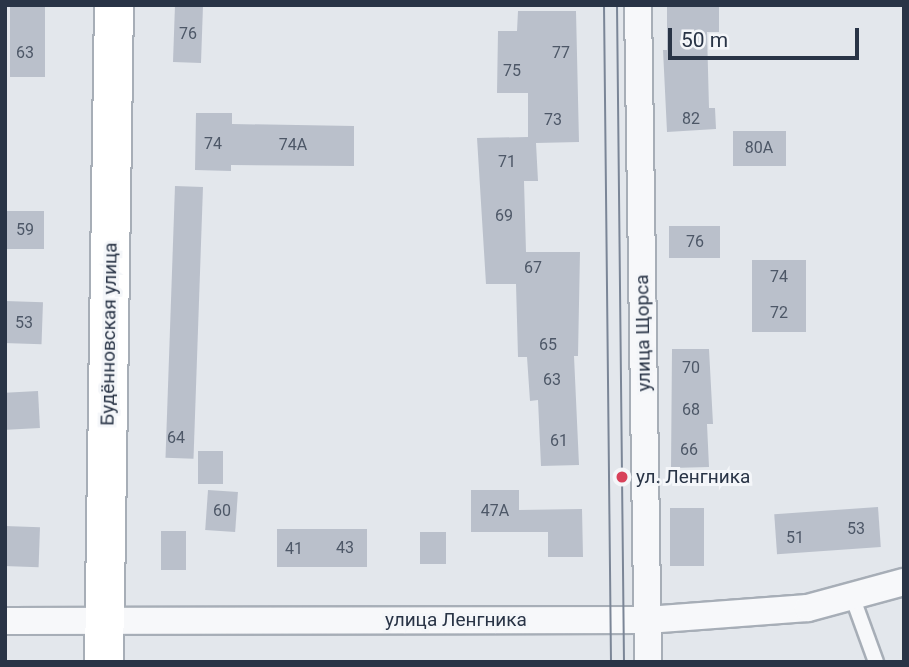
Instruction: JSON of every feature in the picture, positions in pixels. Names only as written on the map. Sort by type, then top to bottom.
[{"type":"street","name":"Будённовская улица","points":[[104,662],[114,5]]},
{"type":"street","name":"улица Щорса","points":[[638,5],[648,662]]},
{"type":"street","name":"улица Ленгника","points":[[5,621],[648,620],[808,608],[904,582]]},
{"type":"lane","points":[[852,596],[876,662]]},
{"type":"building","points":[[10,5],[45,5],[45,77],[10,77]]},
{"type":"building","points":[[175,5],[203,6],[201,63],[173,62]]},
{"type":"building","points":[[667,5],[719,5],[719,32],[707,32],[709,108],[715,108],[716,129],[667,132],[663,50],[667,50]]},
{"type":"building","points":[[518,11],[576,11],[579,142],[536,143],[538,181],[524,181],[526,252],[580,252],[578,356],[574,356],[579,465],[541,466],[538,400],[530,401],[527,357],[518,357],[516,284],[486,284],[477,138],[528,137],[528,93],[497,93],[498,31],[517,31]]},
{"type":"building","points":[[196,113],[232,113],[232,124],[354,126],[354,166],[231,165],[231,171],[195,170]]},
{"type":"building","points":[[733,131],[786,131],[786,166],[733,166]]},
{"type":"building","points":[[175,186],[203,187],[193,459],[166,458]]},
{"type":"building","points":[[5,211],[44,211],[44,249],[5,249]]},
{"type":"building","points":[[669,226],[720,226],[720,258],[669,258]]},
{"type":"building","points":[[752,260],[806,260],[806,332],[752,332]]},
{"type":"building","points":[[5,301],[43,302],[42,344],[5,343]]},
{"type":"building","points":[[672,349],[709,349],[713,424],[707,424],[709,467],[671,468]]},
{"type":"building","points":[[38,391],[40,428],[7,430],[5,393]]},
{"type":"building","points":[[198,451],[223,451],[223,484],[198,484]]},
{"type":"building","points":[[208,490],[238,492],[235,532],[205,530]]},
{"type":"building","points":[[471,490],[519,490],[519,510],[582,509],[583,557],[548,557],[548,532],[471,532]]},
{"type":"building","points":[[878,507],[881,547],[777,554],[774,514]]},
{"type":"building","points":[[670,508],[704,508],[704,566],[670,566]]},
{"type":"building","points":[[5,526],[40,527],[39,567],[5,566]]},
{"type":"building","points":[[277,529],[367,529],[367,567],[277,567]]},
{"type":"building","points":[[161,531],[186,531],[186,570],[161,570]]},
{"type":"building","points":[[420,532],[446,532],[446,564],[420,564]]},
{"type":"tram line","points":[[604,5],[611,662]]},
{"type":"tram line","points":[[617,5],[624,662]]},
{"type":"place","name":"ул. Ленгника","points":[[622,477]]}]
